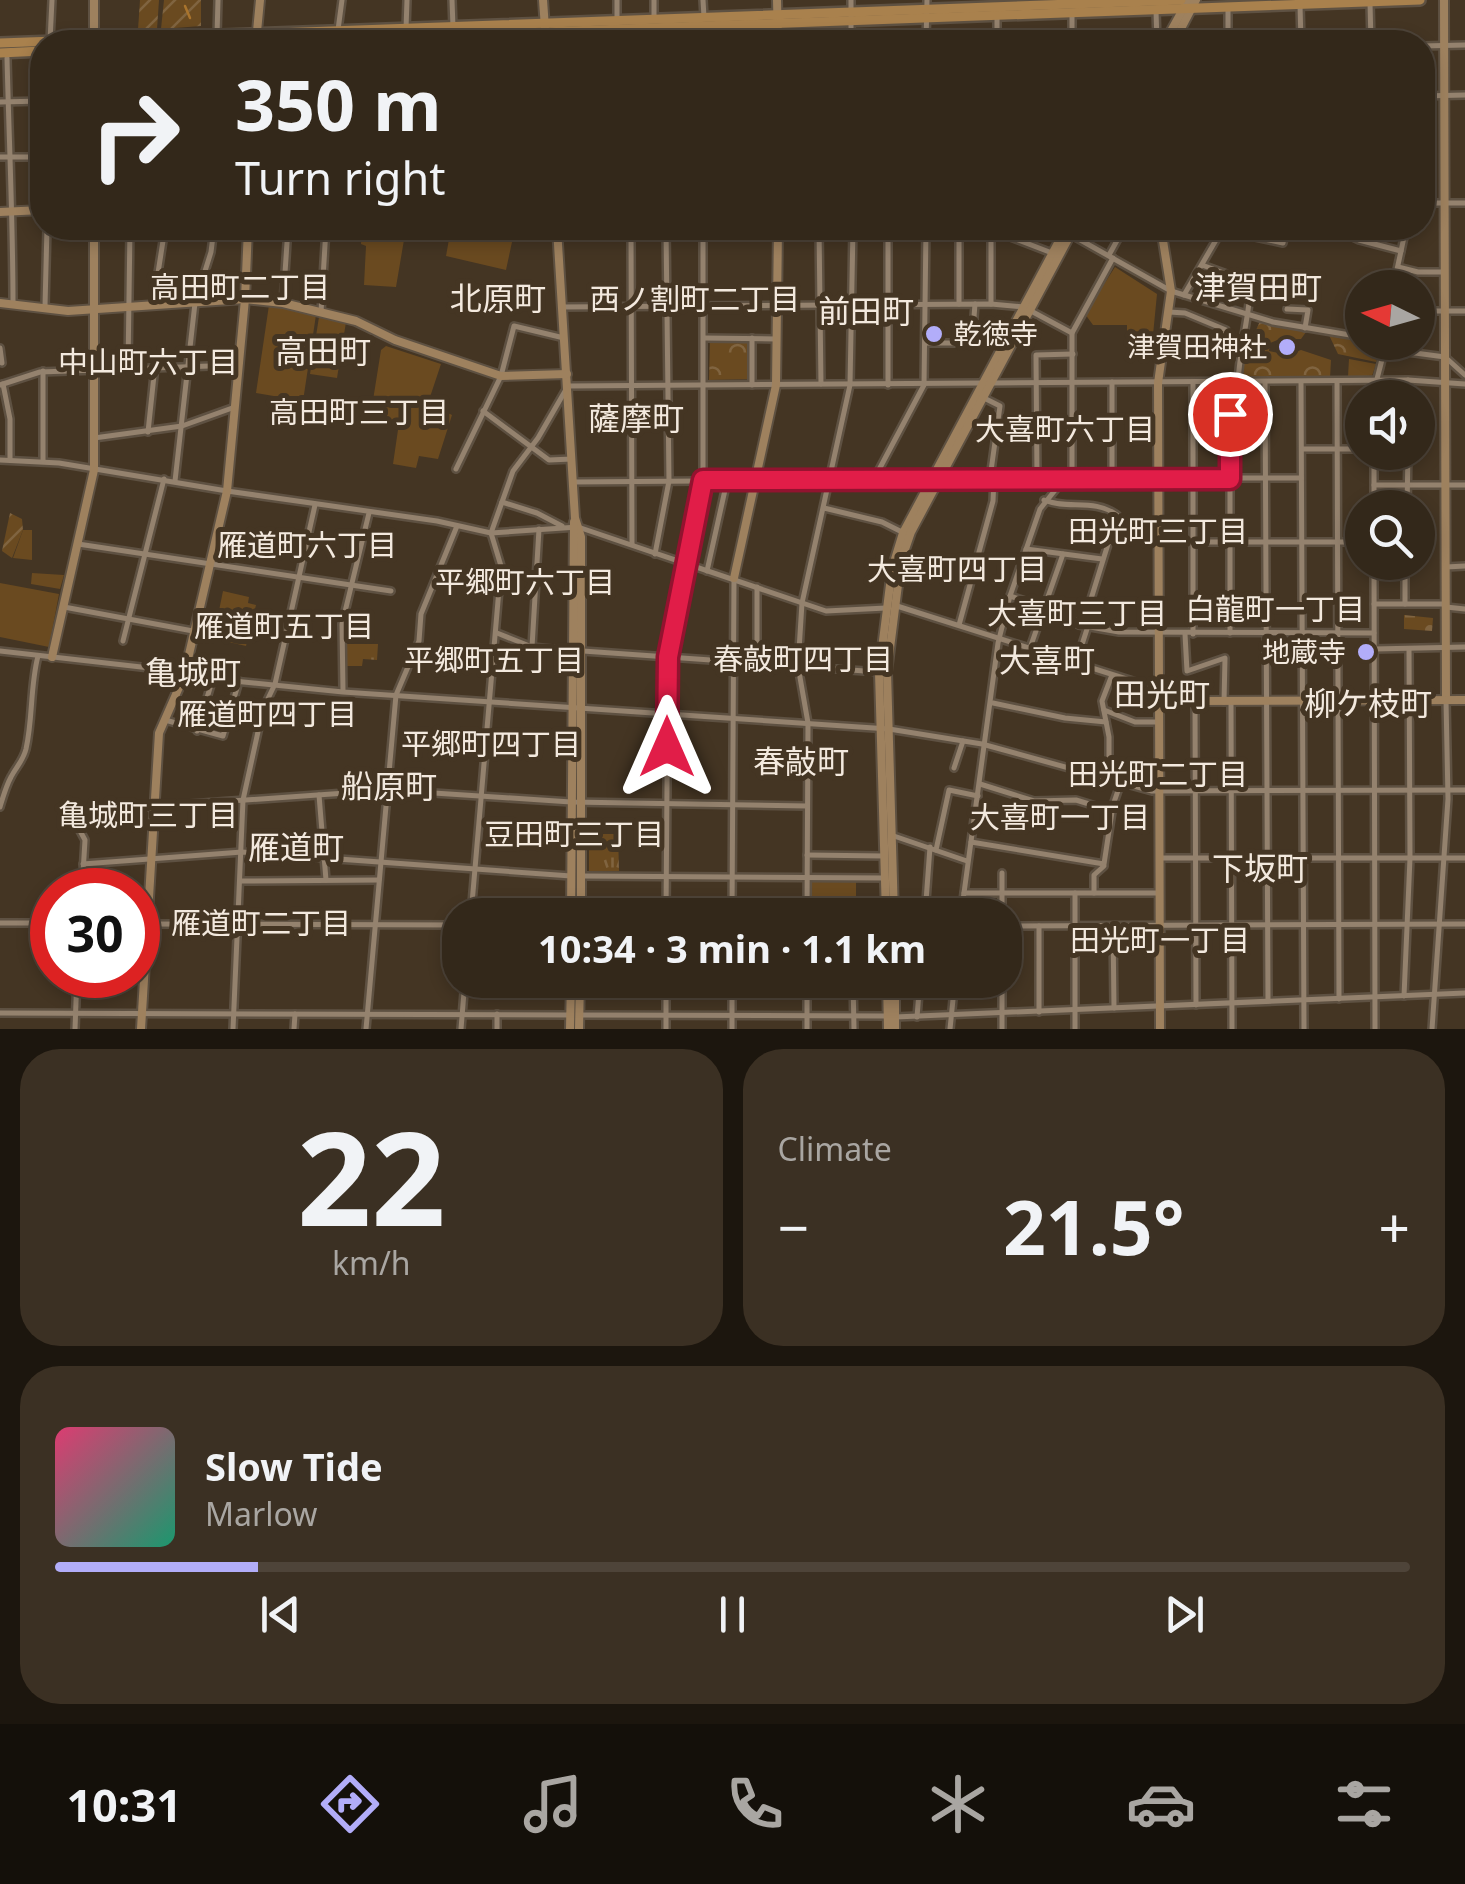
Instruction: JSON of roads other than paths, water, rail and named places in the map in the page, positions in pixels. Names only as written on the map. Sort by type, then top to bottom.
[{"type":"main road","points":[[628,30],[927,9],[1156,4],[1228,8],[1420,0]]},
{"type":"main road","points":[[562,30],[617,20],[704,22]]},
{"type":"main road","points":[[0,43],[30,42]]},
{"type":"main road","points":[[4,55],[30,52]]},
{"type":"street","points":[[51,30],[52,0]]},
{"type":"street","points":[[94,0],[94,30]]},
{"type":"street","points":[[217,30],[218,0]]},
{"type":"street","points":[[259,30],[260,0]]},
{"type":"street","points":[[338,30],[342,0]]},
{"type":"street","points":[[408,0],[410,30]]},
{"type":"street","points":[[452,0],[453,30]]},
{"type":"street","points":[[543,0],[546,30]]},
{"type":"street","points":[[617,20],[618,0]]},
{"type":"street","points":[[654,0],[654,19]]},
{"type":"street","points":[[703,0],[704,30]]},
{"type":"street","points":[[777,0],[777,30]]},
{"type":"street","points":[[851,0],[851,30]]},
{"type":"street","points":[[1432,1029],[1448,790],[1444,0]]},
{"type":"street","points":[[1370,1],[1371,30]]},
{"type":"street","points":[[1156,4],[1157,30]]},
{"type":"street","points":[[1173,30],[1188,4]]},
{"type":"street","points":[[1178,30],[1188,4]]},
{"type":"street","points":[[1300,5],[1301,30]]},
{"type":"street","points":[[1228,8],[1228,30]]},
{"type":"street","points":[[1435,46],[1465,45]]},
{"type":"street","points":[[4,55],[4,157],[14,211],[13,304]]},
{"type":"street","points":[[1435,96],[1465,95]]},
{"type":"street","points":[[4,102],[30,101]]},
{"type":"street","points":[[4,157],[30,156]]},
{"type":"street","points":[[1435,203],[1465,203]]},
{"type":"street","points":[[0,212],[30,210]]},
{"type":"street","points":[[45,306],[47,240]]},
{"type":"street","points":[[52,657],[94,470],[94,240]]},
{"type":"street","points":[[128,368],[130,240]]},
{"type":"street","points":[[153,305],[162,240]]},
{"type":"street","points":[[175,481],[196,302],[213,240]]},
{"type":"street","points":[[149,868],[160,734],[184,676],[227,491],[247,240]]},
{"type":"street","points":[[283,303],[287,240]]},
{"type":"street","points":[[321,312],[325,240]]},
{"type":"street","points":[[558,240],[576,524],[573,898]]},
{"type":"street","points":[[631,240],[632,544]]},
{"type":"street","points":[[655,554],[668,481],[666,240]]},
{"type":"street","points":[[666,898],[668,657],[703,480],[703,240]]},
{"type":"street","points":[[732,898],[734,578],[776,385],[778,240]]},
{"type":"street","points":[[818,240],[821,385]]},
{"type":"street","points":[[807,898],[808,723],[798,666],[802,602],[850,385],[853,240]]},
{"type":"street","points":[[888,240],[888,385]]},
{"type":"street","points":[[874,479],[924,384],[926,240]]},
{"type":"street","points":[[959,305],[960,240]]},
{"type":"street","points":[[990,240],[991,304]]},
{"type":"street","points":[[1018,240],[1052,253]]},
{"type":"street","points":[[1027,309],[1060,240]]},
{"type":"street","points":[[890,898],[891,835],[879,672],[905,547],[936,479],[1062,240]]},
{"type":"street","points":[[1084,240],[1171,291],[1249,317],[1345,334]]},
{"type":"street","points":[[1072,478],[1072,333],[1119,240]]},
{"type":"street","points":[[1160,1029],[1158,382],[1171,291],[1163,240]]},
{"type":"street","points":[[1184,295],[1216,240]]},
{"type":"street","points":[[1361,240],[1401,251]]},
{"type":"street","points":[[1397,270],[1403,240]]},
{"type":"street","points":[[1202,265],[1251,283],[1238,382]]},
{"type":"street","points":[[1398,267],[1444,272]]},
{"type":"street","points":[[0,304],[68,311],[245,299],[283,303],[356,321],[395,340],[502,376],[567,374]]},
{"type":"street","points":[[925,343],[972,343],[975,304]]},
{"type":"street","points":[[562,306],[991,304],[1027,309],[1072,333]]},
{"type":"street","points":[[1287,309],[1308,310],[1306,328]]},
{"type":"street","points":[[1435,311],[1465,311]]},
{"type":"street","points":[[1168,312],[1185,314],[1226,330],[1225,346]]},
{"type":"street","points":[[456,468],[502,376],[514,326],[564,338]]},
{"type":"street","points":[[704,338],[778,338]]},
{"type":"street","points":[[752,338],[752,385]]},
{"type":"street","points":[[1163,341],[1240,346]]},
{"type":"street","points":[[0,348],[2,363]]},
{"type":"street","points":[[1037,479],[1036,354],[1073,354]]},
{"type":"street","points":[[1435,356],[1445,358],[1465,375]]},
{"type":"street","points":[[10,460],[10,419],[2,384],[43,372],[238,365]]},
{"type":"street","points":[[148,432],[155,366]]},
{"type":"street","points":[[43,372],[43,461]]},
{"type":"street","points":[[1336,381],[1339,999]]},
{"type":"street","points":[[568,386],[1345,381]]},
{"type":"street","points":[[1435,381],[1465,384]]},
{"type":"street","points":[[1112,382],[1112,478]]},
{"type":"street","points":[[1193,382],[1193,634]]},
{"type":"street","points":[[1230,382],[1230,634]]},
{"type":"street","points":[[1265,382],[1268,1001]]},
{"type":"street","points":[[1301,382],[1304,1029]]},
{"type":"street","points":[[887,898],[885,730],[892,569],[903,533],[984,398],[987,383]]},
{"type":"street","points":[[472,898],[501,566],[491,533],[513,471],[568,386]]},
{"type":"street","points":[[959,626],[992,501],[1000,406],[984,398]]},
{"type":"street","points":[[94,438],[182,426],[235,407]]},
{"type":"street","points":[[484,410],[549,460],[572,460]]},
{"type":"street","points":[[1302,448],[1345,448]]},
{"type":"street","points":[[0,460],[43,461],[491,533],[576,524],[826,611],[890,607],[1195,701],[1465,700]]},
{"type":"street","points":[[1374,470],[1374,490]]},
{"type":"street","points":[[1408,470],[1408,490]]},
{"type":"street","points":[[573,482],[1302,478]]},
{"type":"street","points":[[964,898],[1000,639],[1010,596],[1044,500],[1064,479]]},
{"type":"street","points":[[122,641],[164,480]]},
{"type":"street","points":[[707,571],[728,480]]},
{"type":"street","points":[[1374,485],[1465,485]]},
{"type":"street","points":[[1044,500],[1104,507],[1117,515],[1076,663]]},
{"type":"street","points":[[502,502],[537,512],[562,526]]},
{"type":"street","points":[[232,1029],[243,800],[260,721],[275,684],[315,504]]},
{"type":"street","points":[[824,508],[882,522],[903,533]]},
{"type":"street","points":[[344,692],[342,624],[369,513]]},
{"type":"street","points":[[366,1029],[396,696],[420,641],[421,614],[457,526]]},
{"type":"street","points":[[532,648],[539,530]]},
{"type":"street","points":[[1158,542],[1345,542]]},
{"type":"street","points":[[78,544],[391,592]]},
{"type":"street","points":[[1026,549],[1102,559]]},
{"type":"street","points":[[1030,648],[1063,554]]},
{"type":"street","points":[[1446,567],[1465,566]]},
{"type":"street","points":[[1374,580],[1375,1029]]},
{"type":"street","points":[[1405,580],[1405,604]]},
{"type":"street","points":[[756,588],[757,663]]},
{"type":"street","points":[[1010,596],[1059,612],[1069,622],[1159,634],[1374,632]]},
{"type":"street","points":[[1374,604],[1465,608]]},
{"type":"street","points":[[64,607],[195,632]]},
{"type":"street","points":[[496,634],[532,648],[879,672]]},
{"type":"street","points":[[1185,634],[1187,671],[1225,658],[1232,791],[1232,1029]]},
{"type":"street","points":[[1374,649],[1465,648]]},
{"type":"street","points":[[1404,996],[1410,858],[1408,649]]},
{"type":"street","points":[[0,651],[150,668],[184,676],[344,692],[885,730],[986,746],[1159,791],[1465,790]]},
{"type":"street","points":[[0,807],[26,748],[38,656]]},
{"type":"street","points":[[1109,779],[1102,701],[1112,675]]},
{"type":"street","points":[[198,730],[213,678]]},
{"type":"street","points":[[165,720],[223,736],[239,680]]},
{"type":"street","points":[[1195,701],[1196,1005]]},
{"type":"street","points":[[992,704],[1106,722]]},
{"type":"street","points":[[1104,710],[1134,722],[1158,722]]},
{"type":"street","points":[[954,768],[963,741]]},
{"type":"street","points":[[1094,893],[1094,875],[1104,864],[1112,810],[1121,782]]},
{"type":"street","points":[[980,784],[1034,800],[1076,800],[1112,810]]},
{"type":"street","points":[[83,868],[85,840],[72,816],[155,806],[388,790],[576,802],[808,806]]},
{"type":"street","points":[[927,898],[933,848],[949,790],[978,796]]},
{"type":"street","points":[[319,794],[326,880]]},
{"type":"street","points":[[891,835],[967,861]]},
{"type":"street","points":[[971,842],[1104,864]]},
{"type":"street","points":[[83,864],[242,852],[576,876],[884,878]]},
{"type":"street","points":[[807,855],[884,856]]},
{"type":"street","points":[[1159,858],[1465,858]]},
{"type":"street","points":[[1002,873],[1002,898]]},
{"type":"street","points":[[576,876],[579,898]]},
{"type":"street","points":[[240,881],[380,880]]},
{"type":"street","points":[[964,894],[1159,893]]},
{"type":"street","points":[[1075,894],[1075,1029]]},
{"type":"street","points":[[0,923],[30,923]]},
{"type":"street","points":[[160,924],[442,926]]},
{"type":"street","points":[[1022,926],[1465,924]]},
{"type":"street","points":[[1038,926],[1038,1012]]},
{"type":"street","points":[[1114,926],[1114,1009]]},
{"type":"street","points":[[0,1013],[918,1017],[1465,994]]},
{"type":"street","points":[[74,1029],[77,998]]},
{"type":"street","points":[[141,1029],[142,998]]},
{"type":"street","points":[[460,1029],[463,998]]},
{"type":"street","points":[[573,998],[579,1029]]},
{"type":"street","points":[[570,1029],[577,998]]},
{"type":"street","points":[[666,998],[666,1029]]},
{"type":"street","points":[[732,998],[732,1029]]},
{"type":"street","points":[[806,998],[807,1029]]},
{"type":"street","points":[[854,998],[854,1029]]},
{"type":"street","points":[[892,998],[892,1029]]},
{"type":"street","points":[[918,1017],[919,998]]},
{"type":"street","points":[[950,1029],[953,998]]},
{"type":"street","points":[[1002,998],[1002,1029]]},
{"type":"street","points":[[294,1029],[295,1014]]},
{"type":"street","points":[[497,1014],[498,1029]]},
{"type":"waterway","points":[[185,6],[190,18]]},
{"type":"place","name":"乾徳寺","points":[[934,334]]},
{"type":"place","name":"津賀田神社","points":[[1287,347]]},
{"type":"place","name":"地蔵寺","points":[[1366,652]]},
{"type":"district","name":"高田町二丁目","points":[[240,288]]},
{"type":"district","name":"津賀田町","points":[[1258,288]]},
{"type":"district","name":"北原町","points":[[498,299]]},
{"type":"district","name":"西ノ割町二丁目","points":[[695,300]]},
{"type":"district","name":"前田町","points":[[866,312]]},
{"type":"district","name":"高田町","points":[[323,352]]},
{"type":"district","name":"中山町六丁目","points":[[148,363]]},
{"type":"district","name":"高田町三丁目","points":[[359,413]]},
{"type":"district","name":"薩摩町","points":[[636,419]]},
{"type":"district","name":"大喜町六丁目","points":[[1065,430]]},
{"type":"district","name":"田光町三丁目","points":[[1158,532]]},
{"type":"district","name":"雁道町六丁目","points":[[307,546]]},
{"type":"district","name":"大喜町四丁目","points":[[957,570]]},
{"type":"district","name":"平郷町六丁目","points":[[525,583]]},
{"type":"district","name":"白龍町一丁目","points":[[1275,610]]},
{"type":"district","name":"大喜町三丁目","points":[[1077,614]]},
{"type":"district","name":"雁道町五丁目","points":[[284,627]]},
{"type":"district","name":"春敲町四丁目","points":[[803,660]]},
{"type":"district","name":"平郷町五丁目","points":[[494,661]]},
{"type":"district","name":"大喜町","points":[[1047,661]]},
{"type":"district","name":"亀城町","points":[[193,673]]},
{"type":"district","name":"田光町","points":[[1162,695]]},
{"type":"district","name":"柳ケ枝町","points":[[1368,704]]},
{"type":"district","name":"雁道町四丁目","points":[[267,715]]},
{"type":"district","name":"平郷町四丁目","points":[[491,745]]},
{"type":"district","name":"春敲町","points":[[801,762]]},
{"type":"district","name":"田光町二丁目","points":[[1158,775]]},
{"type":"district","name":"船原町","points":[[389,787]]},
{"type":"district","name":"亀城町三丁目","points":[[148,816]]},
{"type":"district","name":"大喜町一丁目","points":[[1060,818]]},
{"type":"district","name":"豆田町三丁目","points":[[574,835]]},
{"type":"district","name":"雁道町","points":[[296,848]]},
{"type":"district","name":"下坂町","points":[[1260,869]]},
{"type":"district","name":"雁道町二丁目","points":[[261,924]]},
{"type":"district","name":"田光町一丁目","points":[[1160,941]]}]
